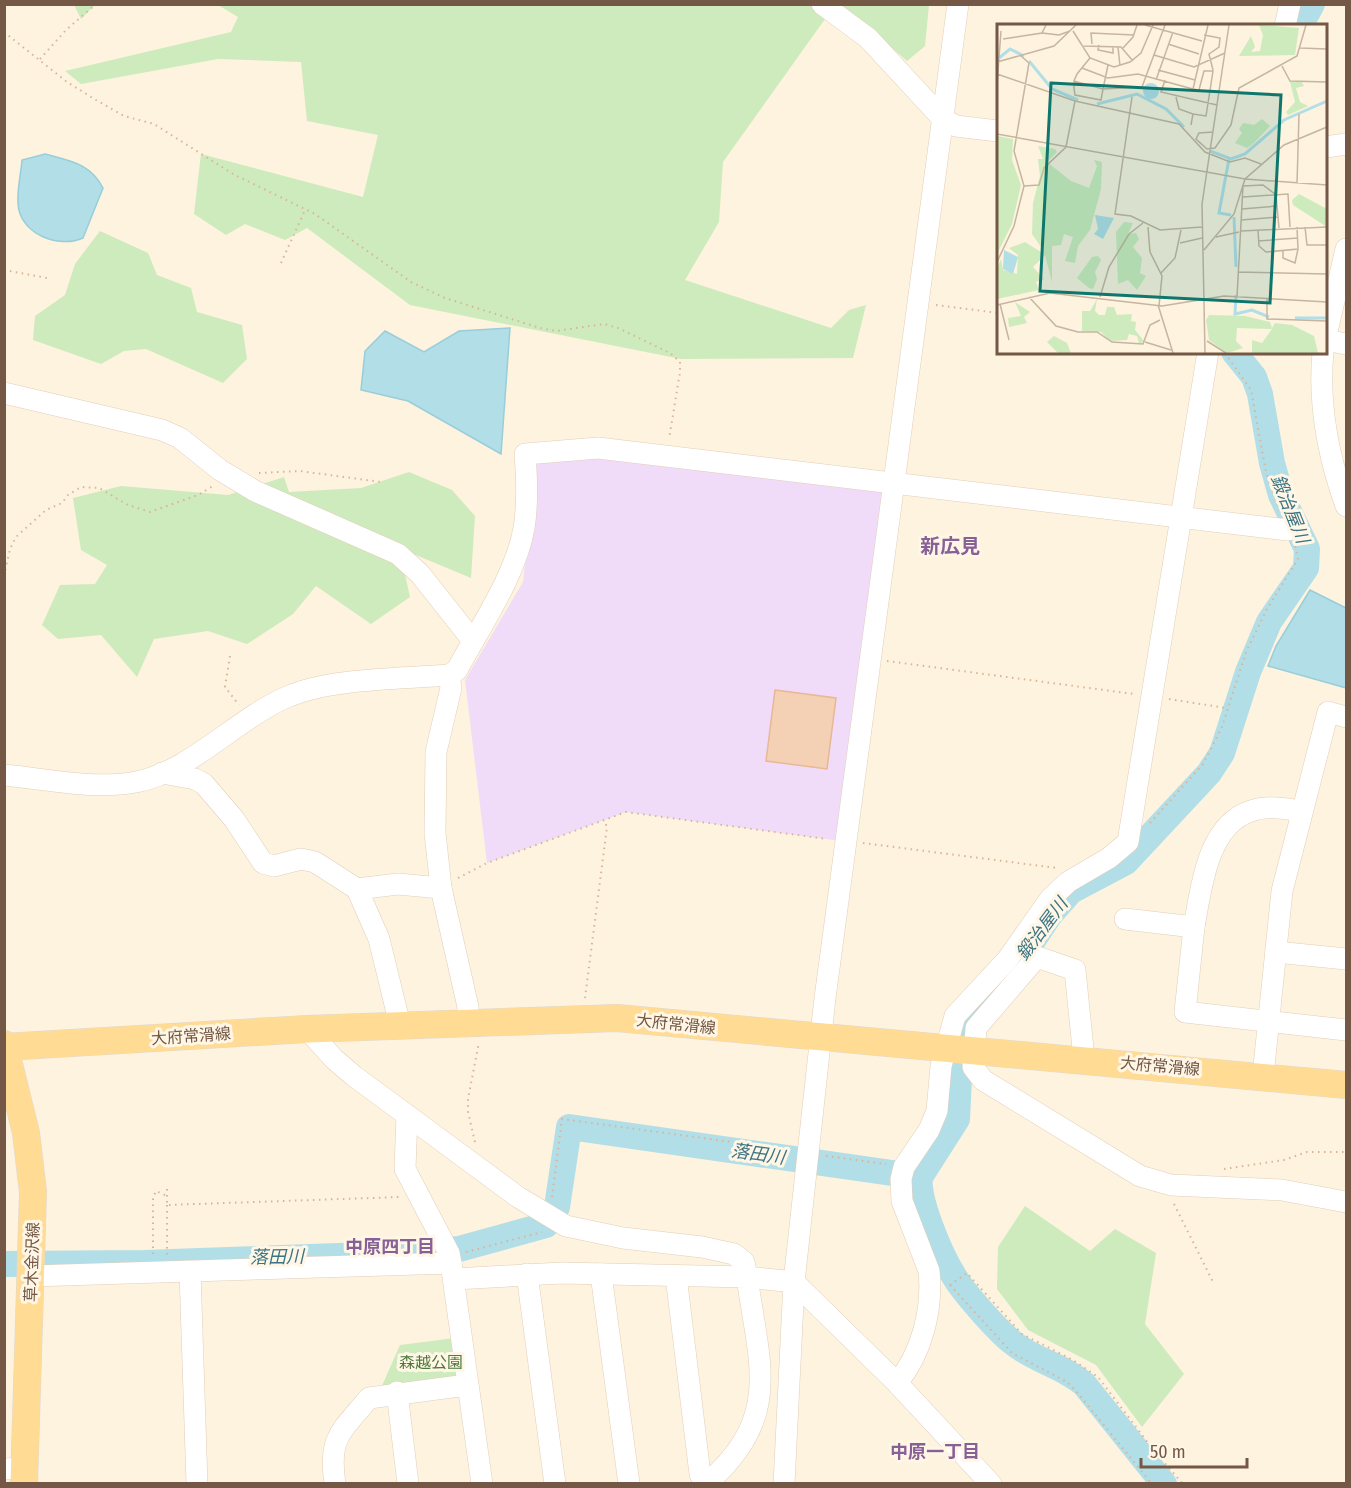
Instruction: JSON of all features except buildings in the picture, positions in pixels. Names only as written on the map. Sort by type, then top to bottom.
[{"type":"main road","name":"大府常滑線","points":[[5,1046],[474,1021],[617,1018],[821,1038],[1084,1059],[1347,1085]]},
{"type":"main road","name":"草木金沢線","points":[[5,1046],[26,1133],[33,1192],[32,1276],[17,1474]]},
{"type":"street","points":[[822,4],[868,38],[942,119],[956,126],[997,131]]},
{"type":"street","points":[[784,1484],[794,1282],[821,1038],[958,4]]},
{"type":"street","points":[[1285,24],[1290,4]]},
{"type":"street","points":[[1327,147],[1347,144]]},
{"type":"street","points":[[1327,332],[1347,249]]},
{"type":"street","points":[[1327,340],[1347,344]]},
{"type":"street","points":[[1208,354],[1128,842],[1109,858],[1076,877],[1050,899],[1007,960],[956,1016],[960,1050],[983,1080],[1140,1176],[1171,1185],[1282,1190],[1347,1202]]},
{"type":"street","points":[[1323,354],[1321,374],[1323,416],[1332,463],[1347,506]]},
{"type":"street","points":[[4,393],[162,430],[180,438],[255,491],[398,555],[420,574],[472,640]]},
{"type":"street","points":[[4,775],[105,784],[137,782],[162,773],[250,717],[288,697],[323,687],[449,675],[457,670],[518,549],[524,529],[527,493],[525,454],[598,448],[1288,531]]},
{"type":"street","points":[[449,675],[451,688],[436,763],[435,833],[441,888],[464,999],[474,1021]]},
{"type":"street","points":[[1263,1076],[1282,891],[1328,712],[1347,717]]},
{"type":"street","points":[[162,773],[195,779],[204,784],[234,819],[263,863],[274,866],[301,859],[315,862],[357,889],[379,939],[400,1025]]},
{"type":"street","points":[[1302,811],[1273,808],[1250,811],[1216,843],[1202,886],[1194,927],[1185,1012],[1347,1030]]},
{"type":"street","points":[[357,889],[398,884],[441,888]]},
{"type":"street","points":[[1125,919],[1194,927]]},
{"type":"street","points":[[1276,952],[1347,959]]},
{"type":"street","points":[[897,1383],[906,1372],[918,1347],[940,1283],[929,1270],[902,1201],[901,1179],[904,1167],[929,1131],[937,1111],[941,1066],[960,1050],[1037,957],[1075,970],[1084,1059]]},
{"type":"street","points":[[307,1029],[334,1059],[470,1162],[553,1218],[623,1238],[702,1247],[734,1254],[744,1262],[762,1381],[759,1401],[743,1443],[705,1484],[700,1474],[676,1276]]},
{"type":"street","points":[[407,1115],[405,1169],[452,1266],[482,1484]]},
{"type":"street","points":[[32,1276],[452,1266],[527,1274],[747,1277],[794,1282],[897,1383],[992,1484]]},
{"type":"street","points":[[190,1272],[197,1484]]},
{"type":"street","points":[[527,1274],[555,1484]]},
{"type":"street","points":[[601,1274],[629,1484]]},
{"type":"street","points":[[335,1484],[331,1457],[338,1435],[369,1398],[397,1392],[468,1385]]},
{"type":"street","points":[[397,1392],[408,1484]]},
{"type":"path","points":[[39,60],[66,30],[96,4]]},
{"type":"path","points":[[4,32],[96,100],[124,116],[154,124],[233,174],[305,210],[349,237],[411,282],[445,298],[556,331],[604,324],[670,353],[680,362],[680,372],[667,455]]},
{"type":"path","points":[[281,263],[305,210]]},
{"type":"path","points":[[4,270],[47,279]]},
{"type":"path","points":[[919,303],[997,313]]},
{"type":"path","points":[[1128,842],[1149,824],[1203,764],[1221,727],[1235,680],[1260,622],[1299,554],[1275,502],[1266,472],[1251,390],[1225,354]]},
{"type":"path","points":[[4,576],[10,549],[16,537],[46,510],[62,503],[68,495],[81,487],[99,488],[128,506],[150,512],[236,479],[263,472],[282,470],[381,482]]},
{"type":"path","points":[[230,656],[225,687],[250,717]]},
{"type":"path","points":[[872,659],[1227,708]]},
{"type":"path","points":[[441,888],[487,863],[626,812],[1072,870],[1076,877]]},
{"type":"path","points":[[584,1019],[607,827],[604,820]]},
{"type":"path","points":[[470,1162],[476,1138],[468,1112],[468,1099],[477,1061],[474,1021]]},
{"type":"path","points":[[452,1266],[549,1231],[553,1218],[551,1203],[562,1119],[904,1167]]},
{"type":"path","points":[[160,1273],[167,1189]]},
{"type":"path","points":[[160,1273],[153,1198],[156,1191],[167,1196]]},
{"type":"path","points":[[167,1205],[418,1196]]},
{"type":"path","points":[[1152,1484],[1077,1391],[1067,1382],[1012,1353],[940,1283],[966,1273],[1022,1334],[1073,1360],[1098,1377],[1155,1452],[1184,1484]]},
{"type":"shaded area","points":[[598,452],[896,483],[848,842],[626,812],[487,863],[465,680],[523,582],[533,497],[530,462]]},
{"type":"green space","points":[[74,5],[95,5],[81,19]]},
{"type":"green space","points":[[218,5],[835,5],[723,162],[719,222],[685,280],[831,328],[849,310],[866,305],[853,358],[681,359],[410,305],[307,228],[285,240],[245,224],[226,235],[194,214],[201,154],[363,197],[378,135],[307,121],[301,62],[218,59],[81,84],[65,71],[231,32],[238,17]]},
{"type":"green space","points":[[842,5],[929,5],[925,46],[907,61]]},
{"type":"green space","points":[[100,231],[148,253],[157,275],[191,288],[197,312],[242,325],[247,359],[223,383],[146,349],[124,351],[101,364],[33,340],[35,316],[65,295],[75,264]]},
{"type":"green space","points":[[409,472],[452,490],[475,516],[471,578],[399,548],[410,597],[371,624],[316,586],[293,614],[247,644],[208,631],[154,639],[137,677],[101,635],[58,639],[42,625],[60,585],[95,584],[107,565],[81,550],[73,498],[121,486],[228,495],[284,477],[289,492],[361,488]]},
{"type":"green space","points":[[1025,1206],[1090,1251],[1115,1229],[1156,1253],[1145,1324],[1184,1374],[1142,1427],[1096,1365],[1028,1330],[997,1289],[998,1247]]},
{"type":"green space","name":"森越公園","points":[[455,1338],[460,1370],[453,1379],[381,1388],[400,1345]]},
{"type":"water","points":[[45,154],[86,168],[103,188],[83,238],[63,242],[52,240],[33,231],[20,214],[18,198],[22,160]]},
{"type":"water","points":[[510,328],[501,454],[408,401],[361,390],[365,351],[385,331],[424,352],[459,331]]},
{"type":"water","points":[[1310,590],[1346,608],[1346,688],[1268,666],[1276,646]]},
{"type":"waterway","name":"鍛治屋川","points":[[1301,24],[1312,4]]},
{"type":"waterway","name":"鍛治屋川","points":[[1164,1484],[1084,1384],[1012,1342],[965,1292],[949,1267],[931,1228],[922,1199],[920,1177],[957,1119],[960,1058],[969,1016],[1022,957],[1049,916],[1071,891],[1126,862],[1209,773],[1222,753],[1248,672],[1269,622],[1306,568],[1307,549],[1281,495],[1272,463],[1260,394],[1254,377],[1236,354]]},
{"type":"waterway","name":"落田川","points":[[557,1207],[569,1127],[920,1177]]},
{"type":"waterway","name":"落田川","points":[[4,1264],[144,1263],[423,1253],[459,1249],[546,1225]]},
{"type":"district","name":"新広見","points":[[950,546]]},
{"type":"district","name":"中原四丁目","points":[[390,1247]]},
{"type":"district","name":"中原一丁目","points":[[935,1452]]}]
